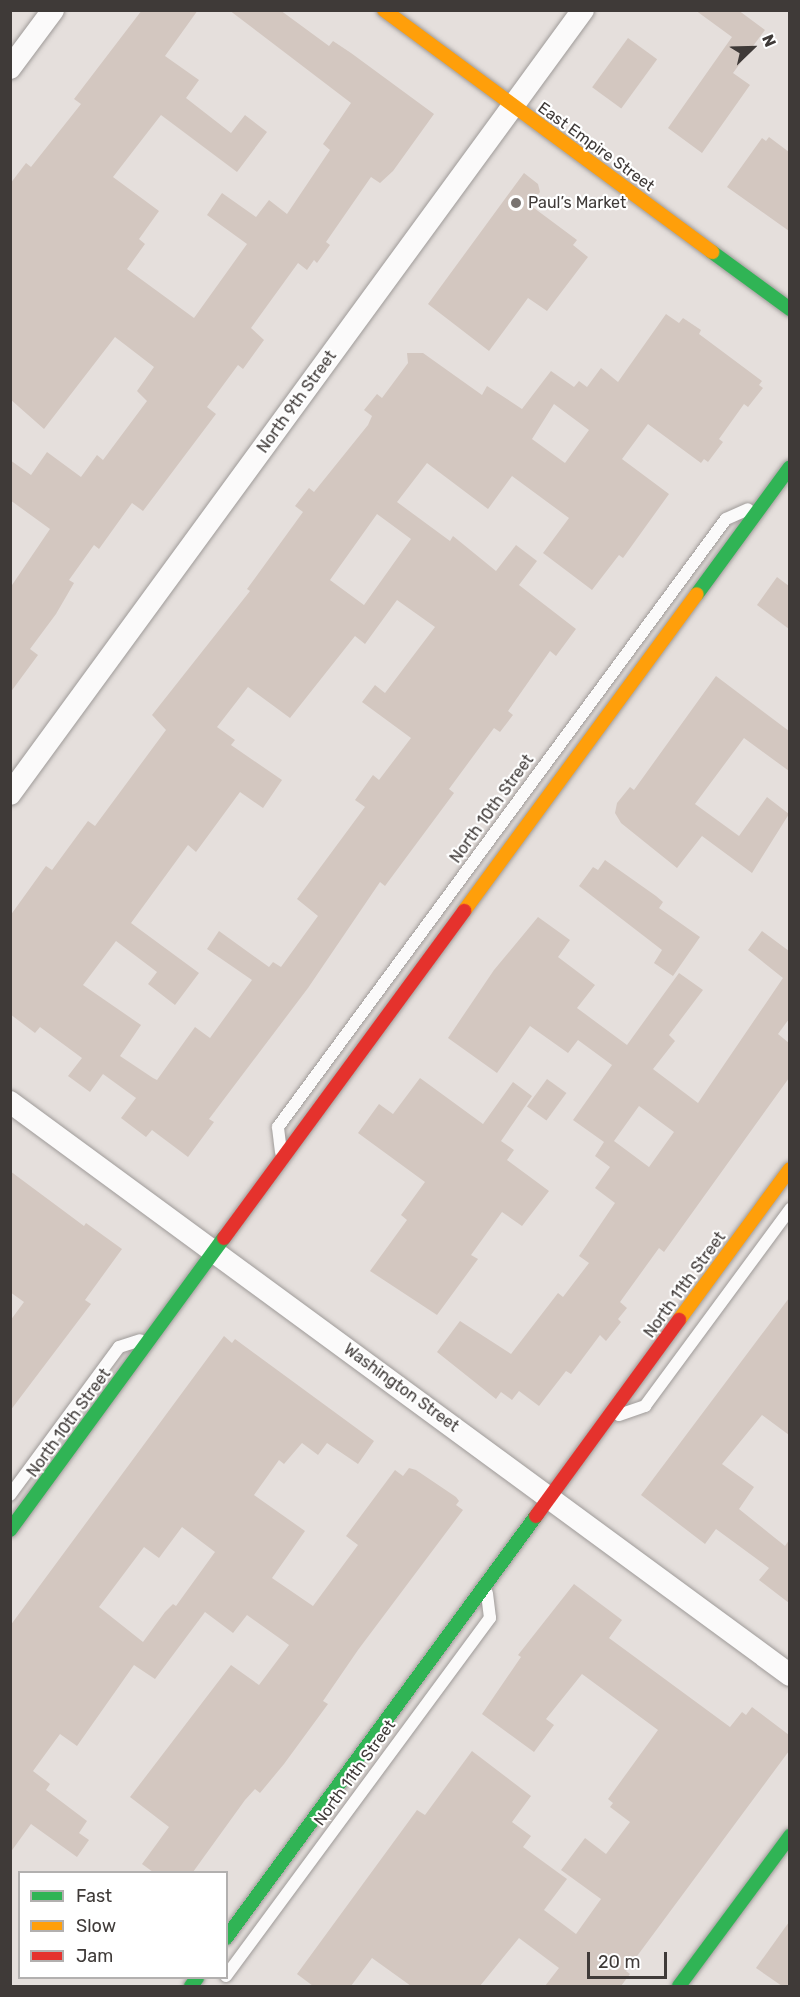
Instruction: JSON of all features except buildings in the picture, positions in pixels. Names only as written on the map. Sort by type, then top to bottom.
[{"type":"main road","name":"East Empire Street","points":[[384,10],[512,108],[789,309]]},
{"type":"main road","name":"North 10th Street","points":[[10,1530],[789,467]]},
{"type":"main road","name":"North 11th Street","points":[[228,1935],[789,1170]]},
{"type":"main road","points":[[679,1986],[789,1836]]},
{"type":"street","points":[[10,68],[53,10]]},
{"type":"street","name":"North 9th Street","points":[[10,794],[583,10]]},
{"type":"street","name":"Washington Street","points":[[10,1102],[550,1496],[789,1675]]},
{"type":"lane","name":"North 10th Street","points":[[282,1160],[278,1127],[726,519],[765,502]]},
{"type":"lane","points":[[606,1419],[645,1406],[789,1209]]},
{"type":"lane","name":"North 10th Street","points":[[10,1495],[119,1347],[153,1336]]},
{"type":"lane","name":"North 11th Street","points":[[228,1974],[490,1618],[486,1584]]},
{"type":"traffic: fast","points":[[712,252],[790,309]]},
{"type":"traffic: fast","points":[[697,594],[790,467]]},
{"type":"traffic: fast","points":[[10,1530],[224,1238]]},
{"type":"traffic: fast","points":[[228,1935],[536,1516]]},
{"type":"traffic: fast","points":[[679,1986],[790,1836]]},
{"type":"traffic: fast","points":[[191,1986],[196,1979]]},
{"type":"traffic: slow","points":[[384,10],[712,252]]},
{"type":"traffic: slow","points":[[464,911],[697,594]]},
{"type":"traffic: slow","points":[[679,1320],[790,1169]]},
{"type":"traffic: jam","points":[[224,1238],[464,911]]},
{"type":"traffic: jam","points":[[536,1516],[679,1320]]},
{"type":"place","name":"Paul’s Market","points":[[516,203]]}]
